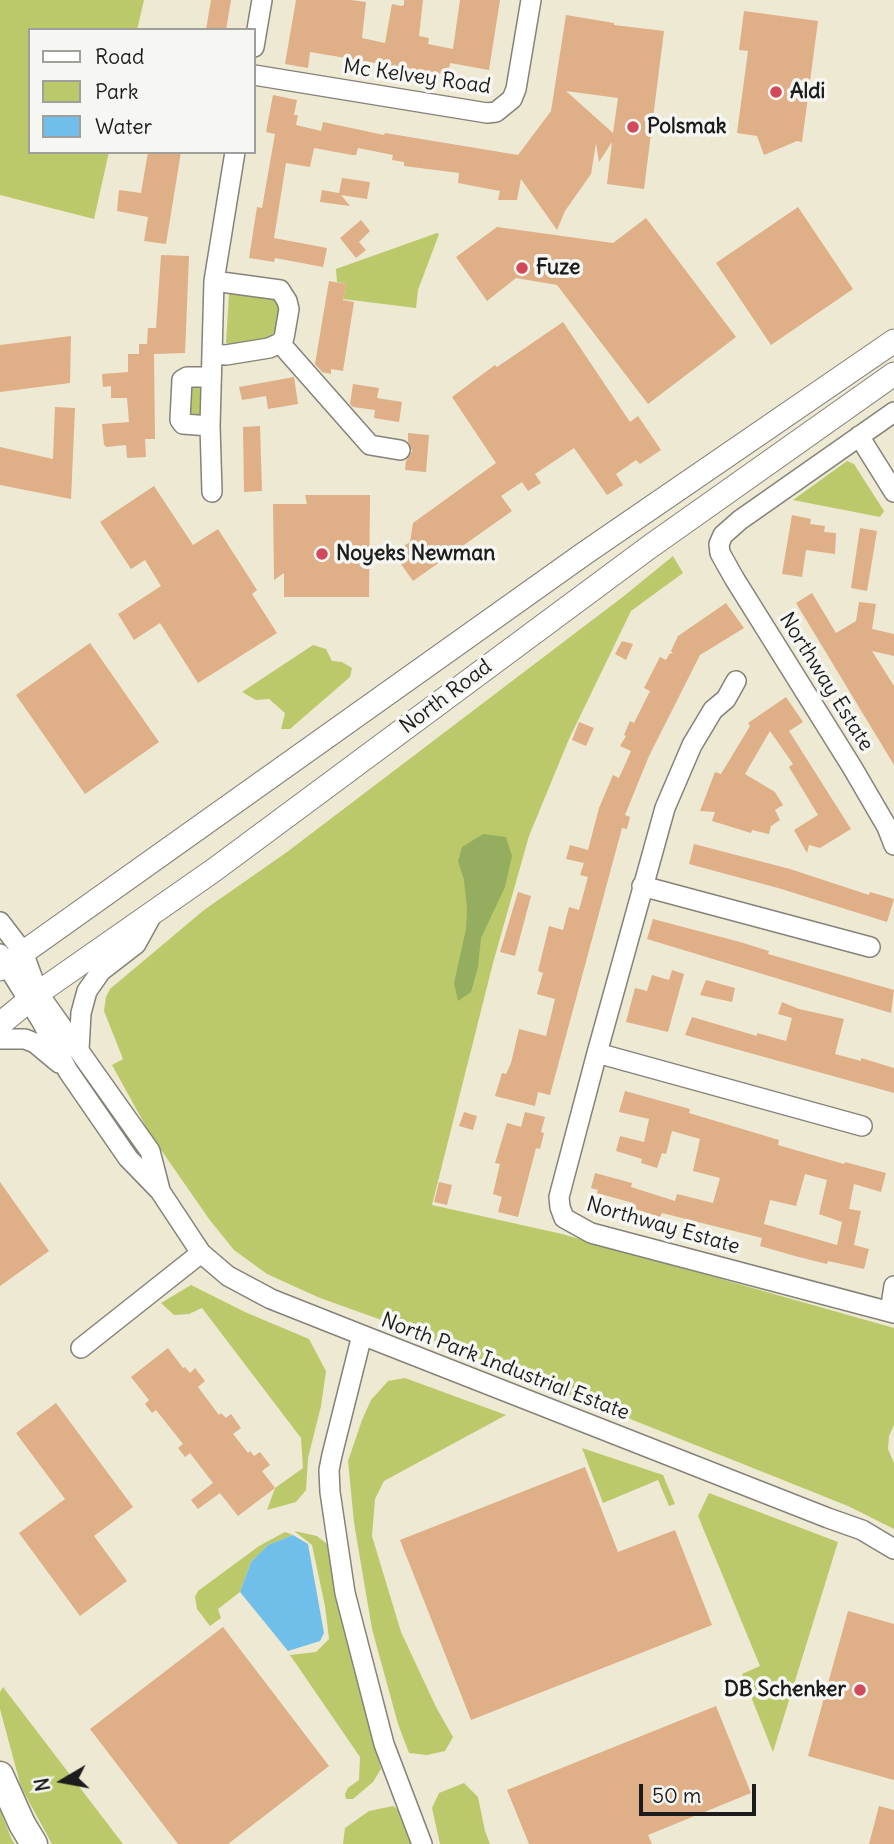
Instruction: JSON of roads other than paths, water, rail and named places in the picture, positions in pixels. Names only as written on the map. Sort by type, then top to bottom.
[{"type":"highway","points":[[0,1775],[34,1844]]},
{"type":"main road","name":"North Road","points":[[8,960],[113,891],[272,774],[565,567],[894,341]]},
{"type":"main road","name":"North Road","points":[[0,1024],[33,997],[153,912],[615,572],[894,374]]},
{"type":"street","points":[[256,35],[262,0]]},
{"type":"street","name":"Mc Kelvey Road","points":[[256,75],[487,113],[496,112],[512,99],[516,89],[531,0]]},
{"type":"street","points":[[212,492],[210,426],[214,281],[235,154]]},
{"type":"street","points":[[212,354],[226,355],[269,348],[280,343],[284,338],[289,309],[288,301],[280,290],[214,281]]},
{"type":"street","points":[[280,343],[370,445],[400,450]]},
{"type":"street","points":[[210,426],[183,425],[180,420],[180,385],[187,377],[211,377]]},
{"type":"street","points":[[894,412],[859,436],[894,492]]},
{"type":"street","name":"Northway Estate","points":[[859,436],[740,520],[723,535],[719,544],[720,553],[734,578],[852,767],[887,827],[894,845]]},
{"type":"street","name":"Northway Estate","points":[[736,681],[726,699],[713,710],[692,745],[665,808],[559,1197],[564,1217],[591,1233],[892,1313],[894,1286]]},
{"type":"street","points":[[642,886],[870,947]]},
{"type":"street","points":[[79,1050],[81,1013],[88,991],[101,971],[136,944],[153,912]]},
{"type":"street","points":[[0,922],[8,960],[33,997]]},
{"type":"street","name":"North Park Industrial Estate","points":[[33,997],[79,1050],[150,1152],[160,1191]]},
{"type":"street","name":"North Park Industrial Estate","points":[[33,997],[68,1071],[128,1158],[160,1191],[201,1253],[229,1276],[271,1299],[869,1534],[894,1549]]},
{"type":"street","points":[[0,1039],[13,1038],[35,1043],[68,1071]]},
{"type":"street","points":[[597,1053],[862,1126]]},
{"type":"street","points":[[81,1348],[201,1253]]},
{"type":"street","points":[[362,1335],[332,1455],[329,1470],[330,1492],[345,1593],[384,1744],[422,1844]]},
{"type":"water","points":[[293,1535],[308,1544],[324,1633],[320,1641],[288,1651],[240,1592],[251,1562],[268,1545]]},
{"type":"place","name":"Aldi","points":[[776,92]]},
{"type":"place","name":"Polsmak","points":[[633,127]]},
{"type":"place","name":"Fuze","points":[[522,268]]},
{"type":"place","name":"Noyeks Newman","points":[[322,554]]},
{"type":"place","name":"DB Schenker","points":[[860,1690]]}]
